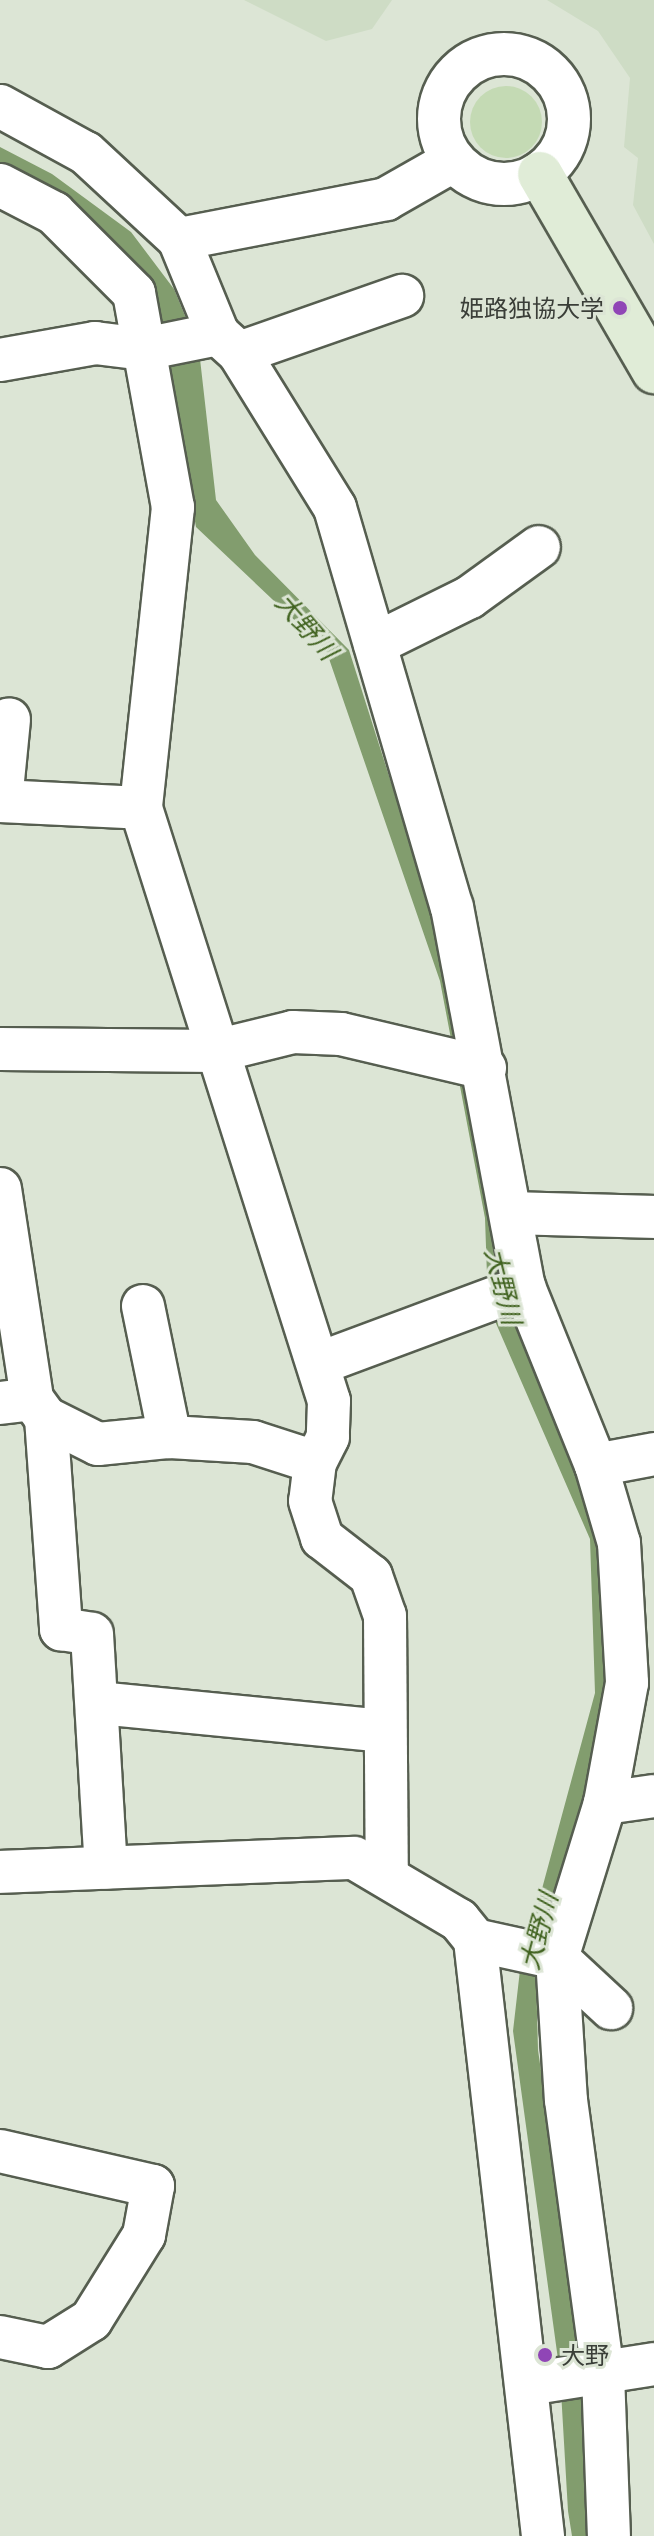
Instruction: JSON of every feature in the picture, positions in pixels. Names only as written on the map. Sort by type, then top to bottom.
[{"type":"street","points":[[521,56],[541,64],[567,98],[566,140],[540,174],[504,184],[453,161],[439,127],[447,86],[479,58],[521,56]]},
{"type":"street","points":[[0,106],[86,153],[179,239],[229,344],[335,508],[452,907],[485,1068],[524,1287],[596,1465],[619,1543],[627,1683],[605,1803],[557,1958],[566,2100],[603,2374],[609,2536]]},
{"type":"street","points":[[179,239],[386,199],[453,161]]},
{"type":"street","points":[[540,174],[654,371]]},
{"type":"street","points":[[0,185],[54,213],[134,293],[173,507],[141,808],[216,1051],[320,1363],[328,1437],[315,1462],[310,1501],[322,1538],[371,1576],[385,1616],[383,1731],[387,1874]]},
{"type":"street","points":[[0,360],[95,343],[144,349],[229,344],[402,296]]},
{"type":"street","points":[[375,644],[470,597],[539,547]]},
{"type":"street","points":[[9,719],[1,801],[141,808]]},
{"type":"street","points":[[0,1049],[216,1051],[293,1032],[341,1034],[440,1061],[485,1068]]},
{"type":"street","points":[[0,1189],[26,1407],[61,1629],[92,1634],[106,1868]]},
{"type":"street","points":[[512,1213],[654,1217]]},
{"type":"street","points":[[320,1363],[524,1287]]},
{"type":"street","points":[[143,1306],[170,1437]]},
{"type":"street","points":[[26,1407],[98,1444],[170,1437],[253,1442],[315,1462]]},
{"type":"street","points":[[596,1465],[654,1454]]},
{"type":"street","points":[[98,1703],[383,1731]]},
{"type":"street","points":[[605,1803],[654,1796]]},
{"type":"street","points":[[0,1872],[354,1858],[387,1874],[459,1920],[491,1945],[557,1958],[611,2008]]},
{"type":"street","points":[[491,1945],[543,2536]]},
{"type":"street","points":[[0,2151],[153,2186],[144,2235],[91,2320],[48,2347],[0,2337]]},
{"type":"street","points":[[528,2384],[654,2364]]},
{"type":"shaded area","points":[[244,0],[392,0],[372,29],[326,41]]},
{"type":"shaded area","points":[[547,0],[654,0],[654,244],[633,205],[638,158],[624,147],[630,78],[598,31]]},
{"type":"shaded area","points":[[506,86],[532,96],[542,122],[532,148],[506,158],[480,148],[470,122],[480,96]]},
{"type":"water","name":"大野川","points":[[0,147],[52,174],[131,232],[174,289],[199,350],[216,500],[255,555],[349,650],[456,987],[512,1303],[612,1566],[612,1698],[536,1973],[538,2050],[579,2335],[592,2536],[572,2536],[568,2511],[560,2374],[513,2031],[520,1970],[595,1693],[590,1539],[488,1305],[485,1218],[440,981],[326,650],[196,527],[160,321],[0,172]]},
{"type":"place","name":"姫路独協大学","points":[[620,308]]},
{"type":"place","name":"大野","points":[[545,2355]]}]
